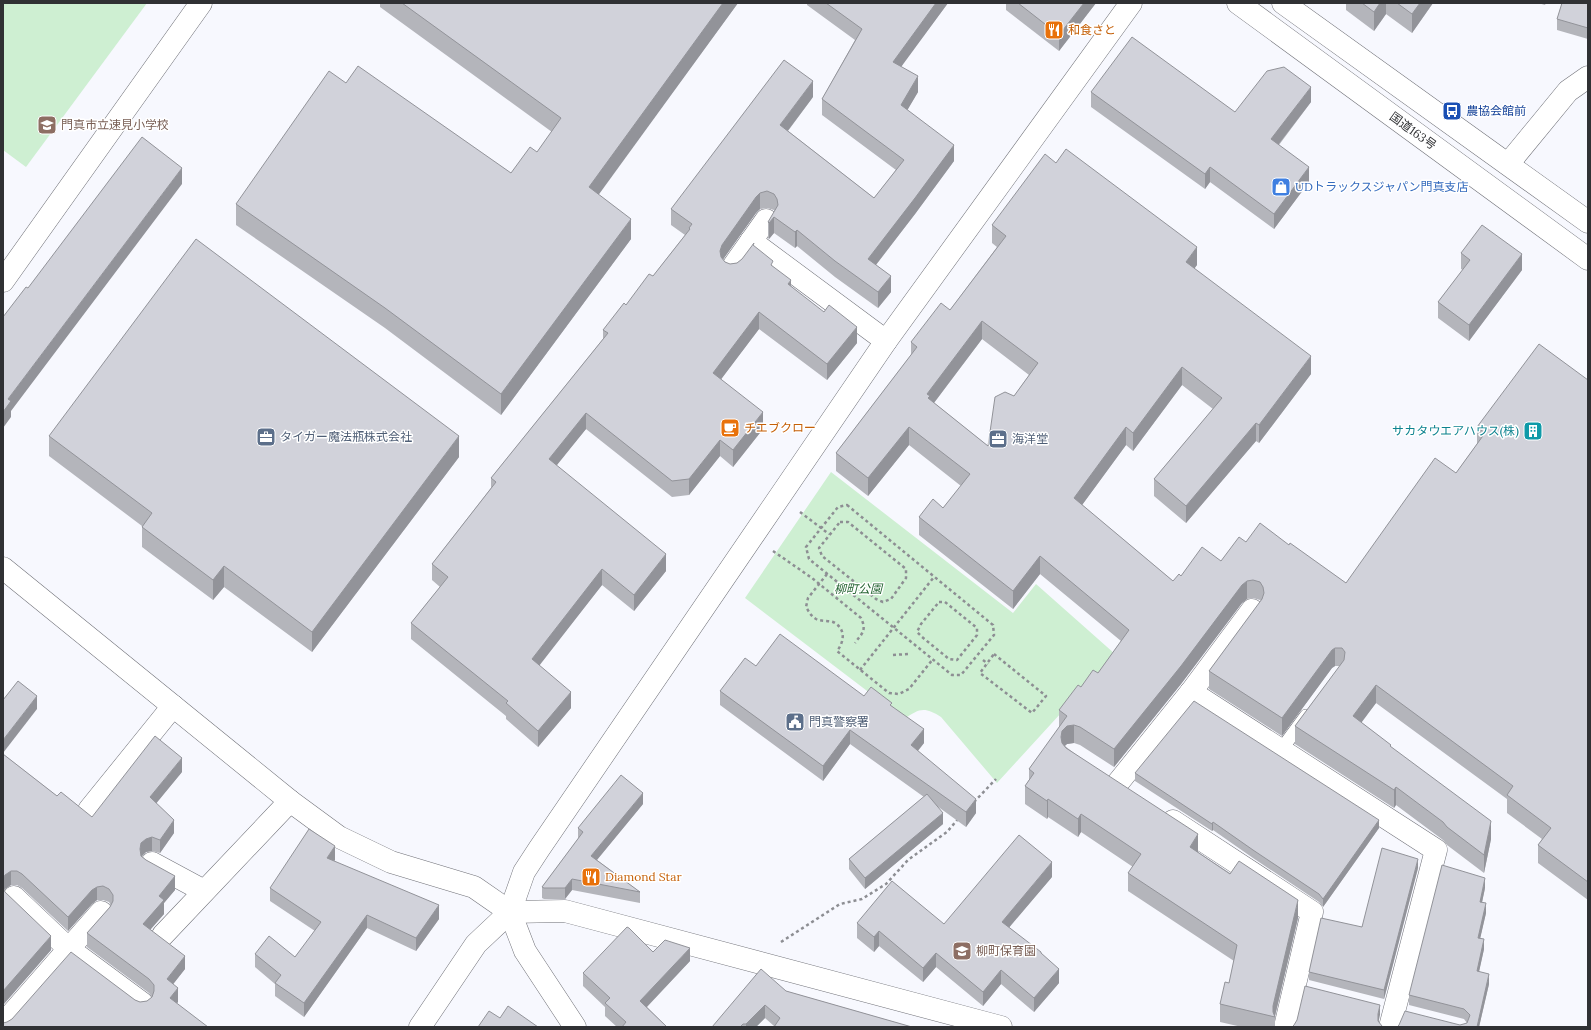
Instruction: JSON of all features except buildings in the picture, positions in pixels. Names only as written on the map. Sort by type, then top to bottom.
[{"type":"main road","points":[[3,281],[201,3]]},
{"type":"main road","points":[[420,1027],[476,944],[510,912],[524,872],[886,341],[1131,3]]},
{"type":"main road","name":"国道163号","points":[[1238,3],[1588,259]]},
{"type":"main road","points":[[1283,3],[1588,222]]},
{"type":"main road","points":[[1508,164],[1568,91],[1588,77]]},
{"type":"main road","points":[[732,268],[766,220]]},
{"type":"main road","points":[[751,241],[886,341]]},
{"type":"main road","points":[[3,568],[290,801],[339,837],[391,862],[474,887],[510,912],[525,952],[575,1027]]},
{"type":"main road","points":[[1117,784],[1191,692],[1252,610]]},
{"type":"main road","points":[[1191,692],[1436,850],[1393,1014]]},
{"type":"main road","points":[[89,810],[173,706]]},
{"type":"main road","points":[[1098,772],[1137,797]]},
{"type":"main road","points":[[163,935],[290,801]]},
{"type":"main road","points":[[1156,810],[1312,912],[1302,987],[1285,1027]]},
{"type":"main road","points":[[152,863],[204,891]]},
{"type":"main road","points":[[14,897],[69,949],[142,1003]]},
{"type":"main road","points":[[510,912],[565,911],[1001,1027]]},
{"type":"main road","points":[[3,1024],[101,912]]},
{"type":"lane","points":[[1281,750],[1311,709]]},
{"type":"path","points":[[847,505],[993,625],[994,635],[961,675],[952,675],[827,574],[808,559],[806,547],[838,507],[847,505]]},
{"type":"path","points":[[797,509],[829,534]]},
{"type":"path","points":[[840,522],[848,522],[906,569],[906,578],[891,599],[883,602],[876,599],[822,556],[820,548],[829,534],[840,522]]},
{"type":"path","points":[[769,548],[812,578],[861,618],[864,625],[864,632],[854,643]]},
{"type":"path","points":[[827,574],[808,598],[806,607],[810,614],[818,620],[835,623],[841,629],[844,637],[842,645],[837,651],[860,670],[890,693],[899,694],[909,689],[933,659]]},
{"type":"path","points":[[860,670],[934,576]]},
{"type":"path","points":[[939,602],[945,602],[977,628],[977,635],[957,660],[949,660],[917,632],[921,624],[939,602]]},
{"type":"path","points":[[893,655],[908,654]]},
{"type":"path","points":[[994,654],[1046,696],[1032,714],[980,673],[988,664],[994,654]]},
{"type":"path","points":[[982,660],[988,664]]},
{"type":"path","points":[[971,806],[996,779]]},
{"type":"path","points":[[777,945],[840,904],[862,899],[886,884],[908,860],[946,832],[961,816]]},
{"type":"green space","name":"門真市立速見小学校","points":[[3,3],[147,3],[26,167],[3,150]]},
{"type":"green space","name":"柳町公園","points":[[831,472],[1013,613],[1036,584],[1115,654],[997,783],[941,717],[930,711],[922,710],[904,719],[745,598]]},
{"type":"place","name":"和食さと","points":[[1054,30]]},
{"type":"place","name":"農協会館前","points":[[1452,111]]},
{"type":"place","name":"門真市立速見小学校","points":[[47,125]]},
{"type":"place","name":"UDトラックスジャパン門真支店","points":[[1281,187]]},
{"type":"place","name":"チエブクロー","points":[[730,428]]},
{"type":"place","name":"サカタウエアハウス(株)","points":[[1533,431]]},
{"type":"place","name":"タイガー魔法瓶株式会社","points":[[266,437]]},
{"type":"place","name":"海洋堂","points":[[998,439]]},
{"type":"place","name":"門真警察署","points":[[795,722]]},
{"type":"place","name":"Diamond Star","points":[[591,877]]},
{"type":"place","name":"柳町保育園","points":[[962,951]]}]
